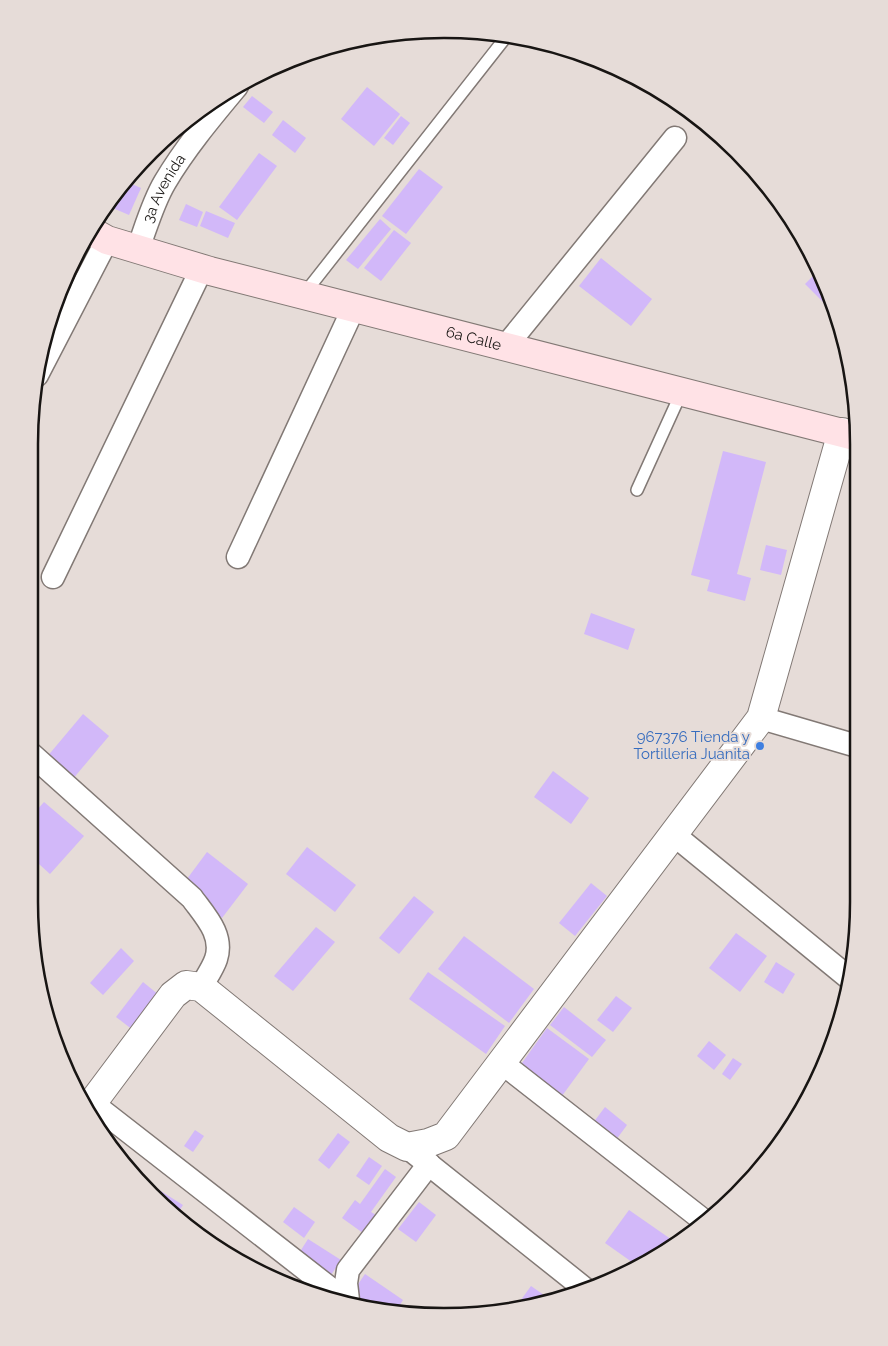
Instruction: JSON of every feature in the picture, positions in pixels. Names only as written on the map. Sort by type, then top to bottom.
[{"type":"main road","name":"6a Calle","points":[[99,235],[202,268],[850,435]]},
{"type":"street","name":"3a Avenida","points":[[138,249],[166,180],[209,113]]},
{"type":"street","points":[[506,346],[675,138]]},
{"type":"street","points":[[49,348],[99,235]]},
{"type":"street","points":[[53,577],[202,268]]},
{"type":"street","points":[[238,557],[354,307]]},
{"type":"street","points":[[407,1147],[428,1143],[446,1136],[761,718],[850,435]]},
{"type":"street","points":[[761,718],[850,744]]},
{"type":"street","points":[[38,760],[192,898],[213,927],[219,944],[216,959],[201,987]]},
{"type":"street","points":[[673,834],[844,974]]},
{"type":"street","points":[[91,1104],[173,995],[186,985],[201,987],[389,1138],[407,1147],[580,1285]]},
{"type":"street","points":[[502,1063],[700,1217]]},
{"type":"street","points":[[95,1110],[341,1295]]},
{"type":"street","points":[[347,1297],[348,1270],[429,1164]]},
{"type":"lane","points":[[304,294],[502,42]]},
{"type":"lane","points":[[636,490],[682,391]]},
{"type":"shaded area","points":[[84,255],[88,259],[58,317],[79,264]]},
{"type":"building","points":[[367,87],[400,114],[374,146],[341,119]]},
{"type":"building","points":[[252,96],[273,112],[264,123],[243,107]]},
{"type":"building","points":[[401,116],[410,123],[393,145],[384,138]]},
{"type":"building","points":[[283,120],[306,138],[295,153],[272,135]]},
{"type":"building","points":[[259,153],[277,166],[237,220],[219,207]]},
{"type":"building","points":[[419,169],[443,187],[406,234],[382,216]]},
{"type":"building","points":[[132,184],[141,188],[129,215],[113,208]]},
{"type":"building","points":[[186,204],[203,212],[197,227],[179,220]]},
{"type":"building","points":[[206,211],[235,223],[228,238],[200,226]]},
{"type":"building","points":[[380,219],[391,229],[358,269],[346,260]]},
{"type":"building","points":[[394,230],[411,243],[381,281],[364,268]]},
{"type":"building","points":[[601,258],[652,299],[631,326],[579,286]]},
{"type":"building","points":[[814,275],[826,305],[805,284]]},
{"type":"building","points":[[723,451],[766,462],[737,574],[751,578],[745,601],[707,591],[710,580],[691,575]]},
{"type":"building","points":[[766,545],[787,550],[781,575],[760,570]]},
{"type":"building","points":[[591,613],[635,629],[628,650],[584,634]]},
{"type":"building","points":[[83,714],[109,736],[72,780],[46,758]]},
{"type":"building","points":[[553,771],[589,798],[571,824],[534,797]]},
{"type":"building","points":[[44,802],[84,836],[50,874],[38,863],[38,809]]},
{"type":"building","points":[[307,847],[356,885],[335,912],[286,874]]},
{"type":"building","points":[[207,852],[248,884],[222,918],[181,887]]},
{"type":"building","points":[[591,883],[607,896],[575,936],[559,923]]},
{"type":"building","points":[[414,896],[434,912],[399,954],[379,938]]},
{"type":"building","points":[[316,927],[335,942],[293,991],[274,976]]},
{"type":"building","points":[[736,933],[767,956],[740,992],[709,968]]},
{"type":"building","points":[[464,936],[534,989],[509,1023],[438,969]]},
{"type":"building","points":[[121,948],[134,961],[103,995],[90,983]]},
{"type":"building","points":[[776,962],[795,974],[783,994],[764,982]]},
{"type":"building","points":[[428,972],[505,1026],[486,1054],[409,999]]},
{"type":"building","points":[[143,982],[159,995],[133,1030],[116,1017]]},
{"type":"building","points":[[616,996],[632,1008],[613,1032],[597,1020]]},
{"type":"building","points":[[564,1007],[606,1040],[592,1057],[550,1025]]},
{"type":"building","points":[[547,1028],[589,1059],[559,1100],[517,1070]]},
{"type":"building","points":[[709,1041],[726,1055],[714,1070],[697,1056]]},
{"type":"building","points":[[733,1058],[742,1064],[730,1080],[722,1074]]},
{"type":"building","points":[[605,1107],[627,1125],[616,1140],[593,1123]]},
{"type":"building","points":[[195,1130],[204,1136],[193,1152],[184,1146]]},
{"type":"building","points":[[338,1133],[350,1142],[329,1169],[318,1160]]},
{"type":"building","points":[[369,1157],[382,1166],[369,1185],[356,1176]]},
{"type":"building","points":[[385,1169],[396,1177],[371,1212],[376,1215],[363,1233],[342,1218],[355,1200],[360,1204]]},
{"type":"building","points":[[156,1188],[183,1205],[179,1211]]},
{"type":"building","points":[[419,1202],[436,1215],[416,1242],[398,1229]]},
{"type":"building","points":[[294,1207],[315,1222],[304,1238],[283,1222]]},
{"type":"building","points":[[629,1210],[671,1239],[632,1262],[605,1243]]},
{"type":"building","points":[[308,1239],[341,1260],[329,1278],[296,1258]]},
{"type":"building","points":[[365,1274],[403,1300],[399,1306],[365,1301],[350,1296]]},
{"type":"building","points":[[531,1286],[545,1296],[523,1301],[520,1301]]},
{"type":"place","name":"967376 Tienda y Tortilleria Juanita","points":[[760,746]]}]
